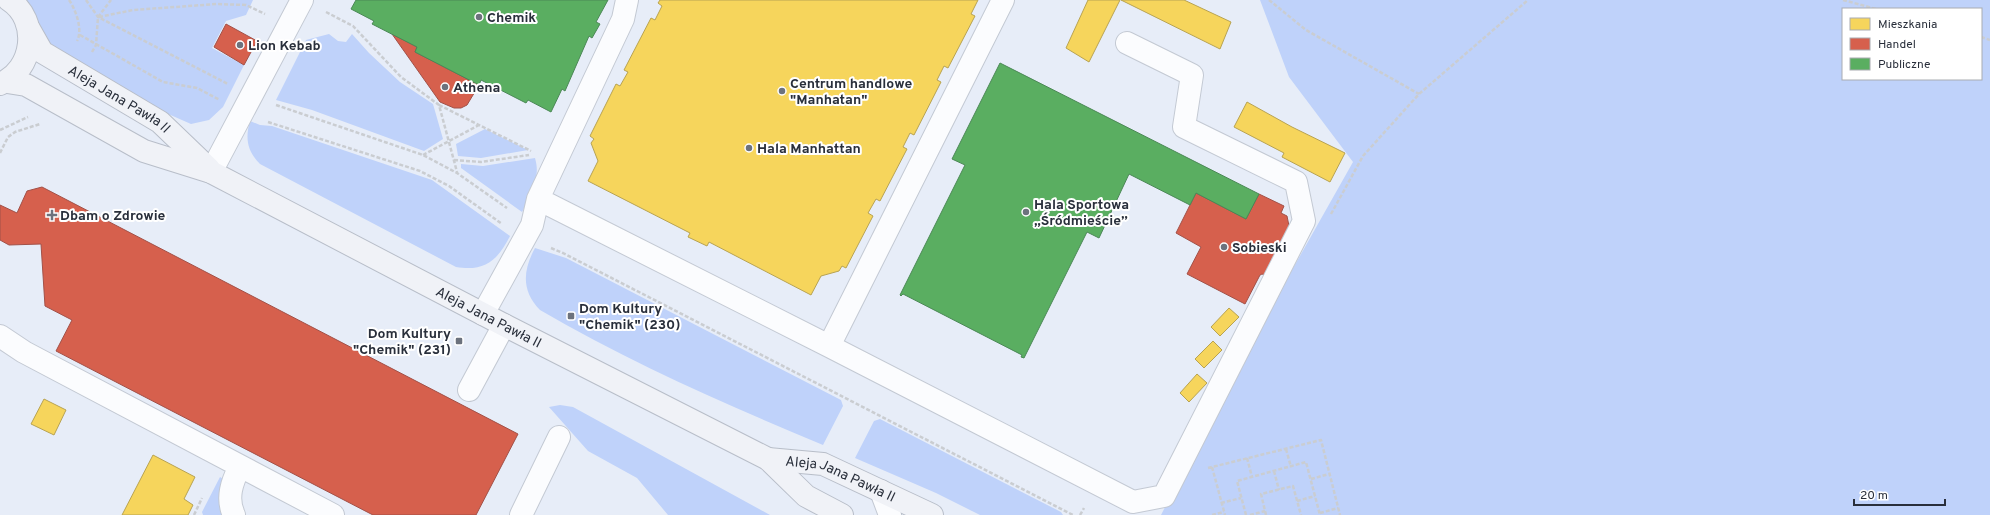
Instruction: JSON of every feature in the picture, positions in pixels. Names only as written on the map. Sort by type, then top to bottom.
[{"type":"main road","points":[[3,83],[18,71],[26,58],[30,44],[20,11]]},
{"type":"main road","name":"Aleja Jana Pawła II","points":[[20,11],[42,52],[160,122],[211,172]]},
{"type":"main road","name":"Aleja Jana Pawła II","points":[[3,83],[26,85],[144,151],[211,172],[504,325],[768,459],[806,496],[842,515]]},
{"type":"main road","name":"Aleja Jana Pawła II","points":[[768,459],[823,464],[932,515]]},
{"type":"street","points":[[211,172],[302,0]]},
{"type":"street","points":[[483,314],[528,231],[538,199],[623,19],[627,0]]},
{"type":"street","points":[[829,346],[1003,0]]},
{"type":"street","points":[[538,199],[1133,502],[1164,496],[1304,222],[1296,182],[1184,127],[1192,75],[1127,43]]},
{"type":"street","points":[[469,390],[504,325]]},
{"type":"street","points":[[0,336],[24,352],[333,515]]},
{"type":"street","points":[[521,515],[559,437]]},
{"type":"street","points":[[234,515],[230,499],[230,490],[240,466]]},
{"type":"street","points":[[881,491],[890,515]]},
{"type":"path","points":[[86,0],[98,17],[248,104],[260,120],[420,171],[448,186],[503,225],[528,231]]},
{"type":"path","points":[[1269,0],[1306,30],[1419,94]]},
{"type":"path","points":[[1330,217],[1363,156],[1419,94],[1528,0]]},
{"type":"path","points":[[1843,0],[1872,8]]},
{"type":"path","points":[[98,17],[133,10],[217,4],[246,5],[289,26]]},
{"type":"path","points":[[325,11],[353,26],[401,77],[439,105],[534,152]]},
{"type":"path","points":[[80,36],[162,82],[197,88],[423,156],[457,173],[528,231],[563,253],[1073,515]]},
{"type":"path","points":[[439,105],[457,173]]},
{"type":"path","points":[[423,156],[479,125]]},
{"type":"path","points":[[454,160],[480,162],[533,155],[554,165]]},
{"type":"path","points":[[1174,477],[1320,440],[1340,515]]},
{"type":"path","points":[[1286,449],[1291,467]]},
{"type":"path","points":[[1247,458],[1252,477]]},
{"type":"path","points":[[1246,515],[1237,481],[1306,462],[1320,514],[1338,508]]},
{"type":"path","points":[[1212,467],[1224,513],[1212,515]]},
{"type":"path","points":[[1274,471],[1279,490]]},
{"type":"path","points":[[1311,479],[1330,474]]},
{"type":"path","points":[[1266,515],[1260,494],[1293,486],[1301,515]]},
{"type":"path","points":[[1297,501],[1315,496]]},
{"type":"path","points":[[1222,503],[1241,498]]},
{"type":"path","points":[[1080,515],[1085,506]]},
{"type":"path","points":[[1250,515],[1265,511]]},
{"type":"shaded area","points":[[26,0],[253,0],[246,15],[226,21],[212,48],[244,65],[223,107],[209,120],[191,124],[134,99],[42,48],[25,6]]},
{"type":"shaded area","points":[[1260,0],[1990,0],[1990,515],[1161,515],[1231,378],[1353,162],[1289,77]]},
{"type":"shaded area","points":[[329,34],[338,41],[346,42],[352,34],[369,53],[400,82],[433,104],[443,139],[424,151],[312,110],[276,100],[306,40]]},
{"type":"shaded area","points":[[250,121],[260,125],[272,126],[432,180],[510,236],[501,252],[483,266],[475,268],[456,267],[260,164],[252,154],[248,144],[248,127]]},
{"type":"shaded area","points":[[485,129],[528,150],[481,158],[458,156],[456,144]]},
{"type":"shaded area","points":[[535,158],[537,165],[536,179],[532,193],[522,212],[461,168],[461,164],[483,166]]},
{"type":"shaded area","points":[[535,248],[566,258],[841,400],[843,406],[823,445],[643,365],[540,310],[530,295],[526,280],[528,264]]},
{"type":"shaded area","points":[[560,405],[573,407],[770,515],[668,515],[637,478],[588,451],[549,407]]},
{"type":"shaded area","points":[[880,419],[1061,512],[1063,515],[980,515],[936,493],[855,458],[874,421]]},
{"type":"shaded area","points":[[220,477],[225,480],[225,515],[203,515],[202,512]]},
{"type":"building: Mieszkania","name":"Hala Manhattan","points":[[660,0],[978,0],[971,14],[975,16],[948,68],[944,66],[937,80],[941,82],[914,135],[910,133],[903,147],[907,149],[880,201],[876,199],[868,213],[873,216],[846,268],[842,266],[839,271],[821,276],[811,295],[709,242],[707,246],[688,237],[690,233],[588,181],[598,161],[591,143],[594,139],[590,136],[616,84],[620,86],[628,72],[624,70],[651,18],[655,20],[662,6],[658,3]]},
{"type":"building: Mieszkania","points":[[1088,0],[1120,0],[1089,62],[1066,48]]},
{"type":"building: Mieszkania","points":[[1121,0],[1184,0],[1231,22],[1220,49]]},
{"type":"building: Mieszkania","points":[[1247,102],[1292,127],[1345,153],[1330,182],[1282,157],[1284,153],[1234,127]]},
{"type":"building: Mieszkania","points":[[1229,308],[1239,317],[1220,336],[1211,327]]},
{"type":"building: Mieszkania","points":[[1213,341],[1222,350],[1204,368],[1195,359]]},
{"type":"building: Mieszkania","points":[[1197,374],[1207,383],[1189,402],[1180,393]]},
{"type":"building: Mieszkania","points":[[44,399],[66,410],[54,435],[31,424]]},
{"type":"building: Mieszkania","points":[[153,455],[195,477],[184,499],[193,505],[188,515],[122,515]]},
{"type":"building: Handel","points":[[226,24],[257,41],[244,65],[214,47]]},
{"type":"building: Handel","points":[[392,34],[417,47],[415,52],[479,85],[467,105],[461,108],[454,108],[440,102]]},
{"type":"building: Handel","points":[[42,187],[518,434],[476,515],[373,515],[56,351],[72,320],[45,306],[41,244],[9,245],[0,240],[0,205],[17,213],[27,191]]},
{"type":"building: Handel","points":[[1196,193],[1246,219],[1259,194],[1284,206],[1281,213],[1287,216],[1289,226],[1265,275],[1260,275],[1245,304],[1187,274],[1201,247],[1176,233]]},
{"type":"building: Publiczne","points":[[356,0],[608,0],[596,22],[600,24],[592,38],[589,36],[565,91],[562,89],[551,112],[528,100],[526,103],[481,80],[479,85],[415,52],[417,47],[372,24],[374,21],[351,9]]},
{"type":"building: Publiczne","name":"Hala Sportowa „Śródmieście”","points":[[1000,63],[1259,194],[1246,219],[1196,193],[1190,205],[1129,174],[1099,238],[1087,232],[1024,358],[1021,357],[1022,355],[903,294],[901,296],[900,295],[965,165],[952,159]]},
{"type":"place","name":"Chemik","points":[[479,17]]},
{"type":"place","name":"Lion Kebab","points":[[240,45]]},
{"type":"place","name":"Athena","points":[[445,87]]},
{"type":"place","name":"Centrum handlowe \"Manhatan\"","points":[[782,91]]},
{"type":"place","name":"Hala Manhattan","points":[[749,148]]},
{"type":"place","name":"Hala Sportowa „Śródmieście”","points":[[1026,212]]},
{"type":"place","name":"Dbam o Zdrowie","points":[[52,215]]},
{"type":"place","name":"Sobieski","points":[[1224,247]]},
{"type":"place","name":"Dom Kultury \"Chemik\" (230)","points":[[571,316]]},
{"type":"place","name":"Dom Kultury \"Chemik\" (231)","points":[[459,341]]}]
